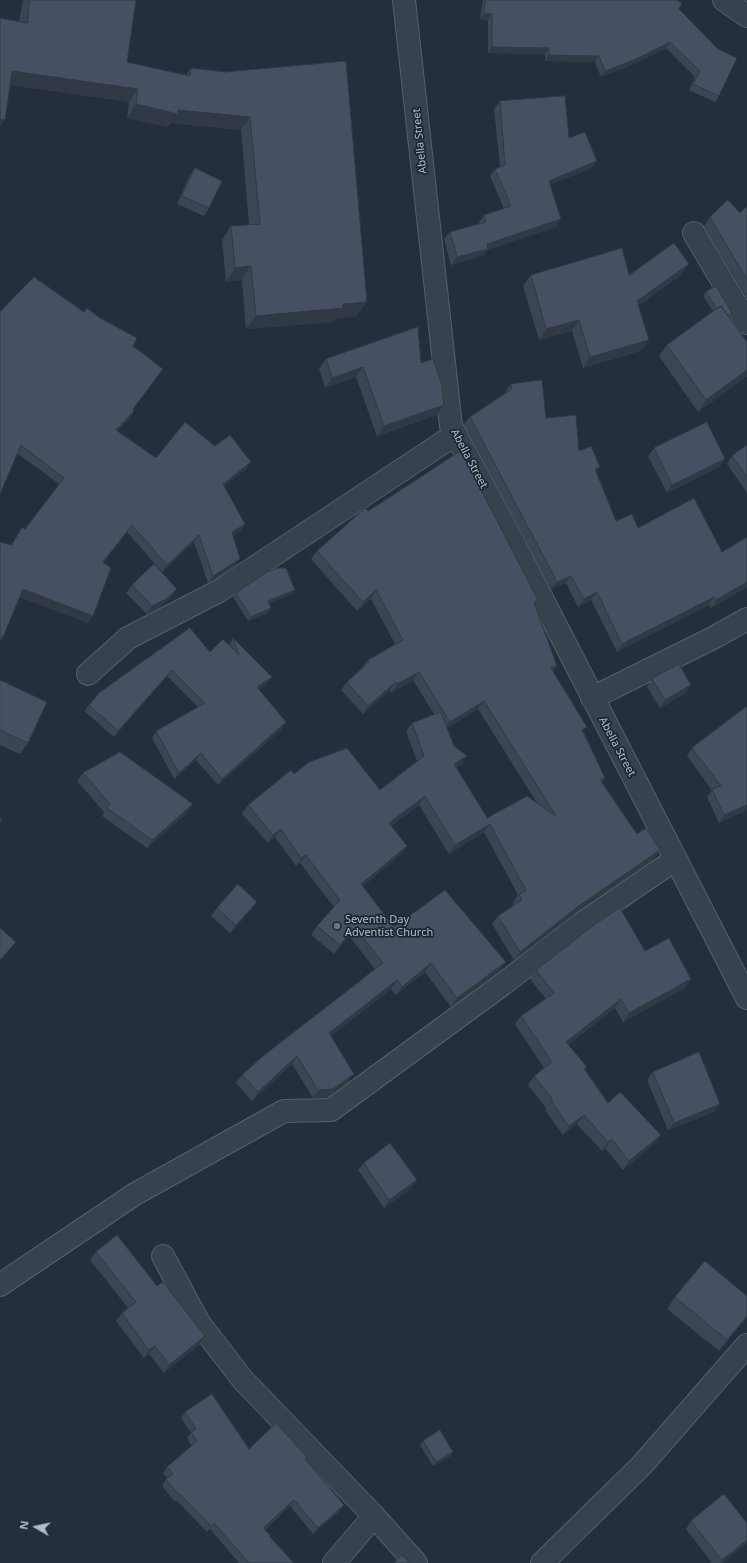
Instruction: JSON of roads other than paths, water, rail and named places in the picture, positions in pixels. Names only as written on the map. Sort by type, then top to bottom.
[{"type":"street","name":"Abella Street","points":[[404,0],[451,426],[510,536],[747,998]]},
{"type":"street","points":[[724,0],[747,16]]},
{"type":"street","points":[[694,233],[747,323]]},
{"type":"street","points":[[88,674],[128,638],[219,591],[456,434]]},
{"type":"street","points":[[592,698],[713,638],[747,618]]},
{"type":"street","points":[[0,1285],[136,1194],[284,1111],[331,1110],[503,984],[581,924],[676,859]]},
{"type":"street","points":[[163,1256],[199,1323],[243,1380],[374,1516],[416,1563]]},
{"type":"street","points":[[542,1563],[642,1465],[747,1344]]},
{"type":"street","points":[[334,1563],[374,1516]]},
{"type":"place","name":"Seventh Day Adventist Church","points":[[337,926]]}]
